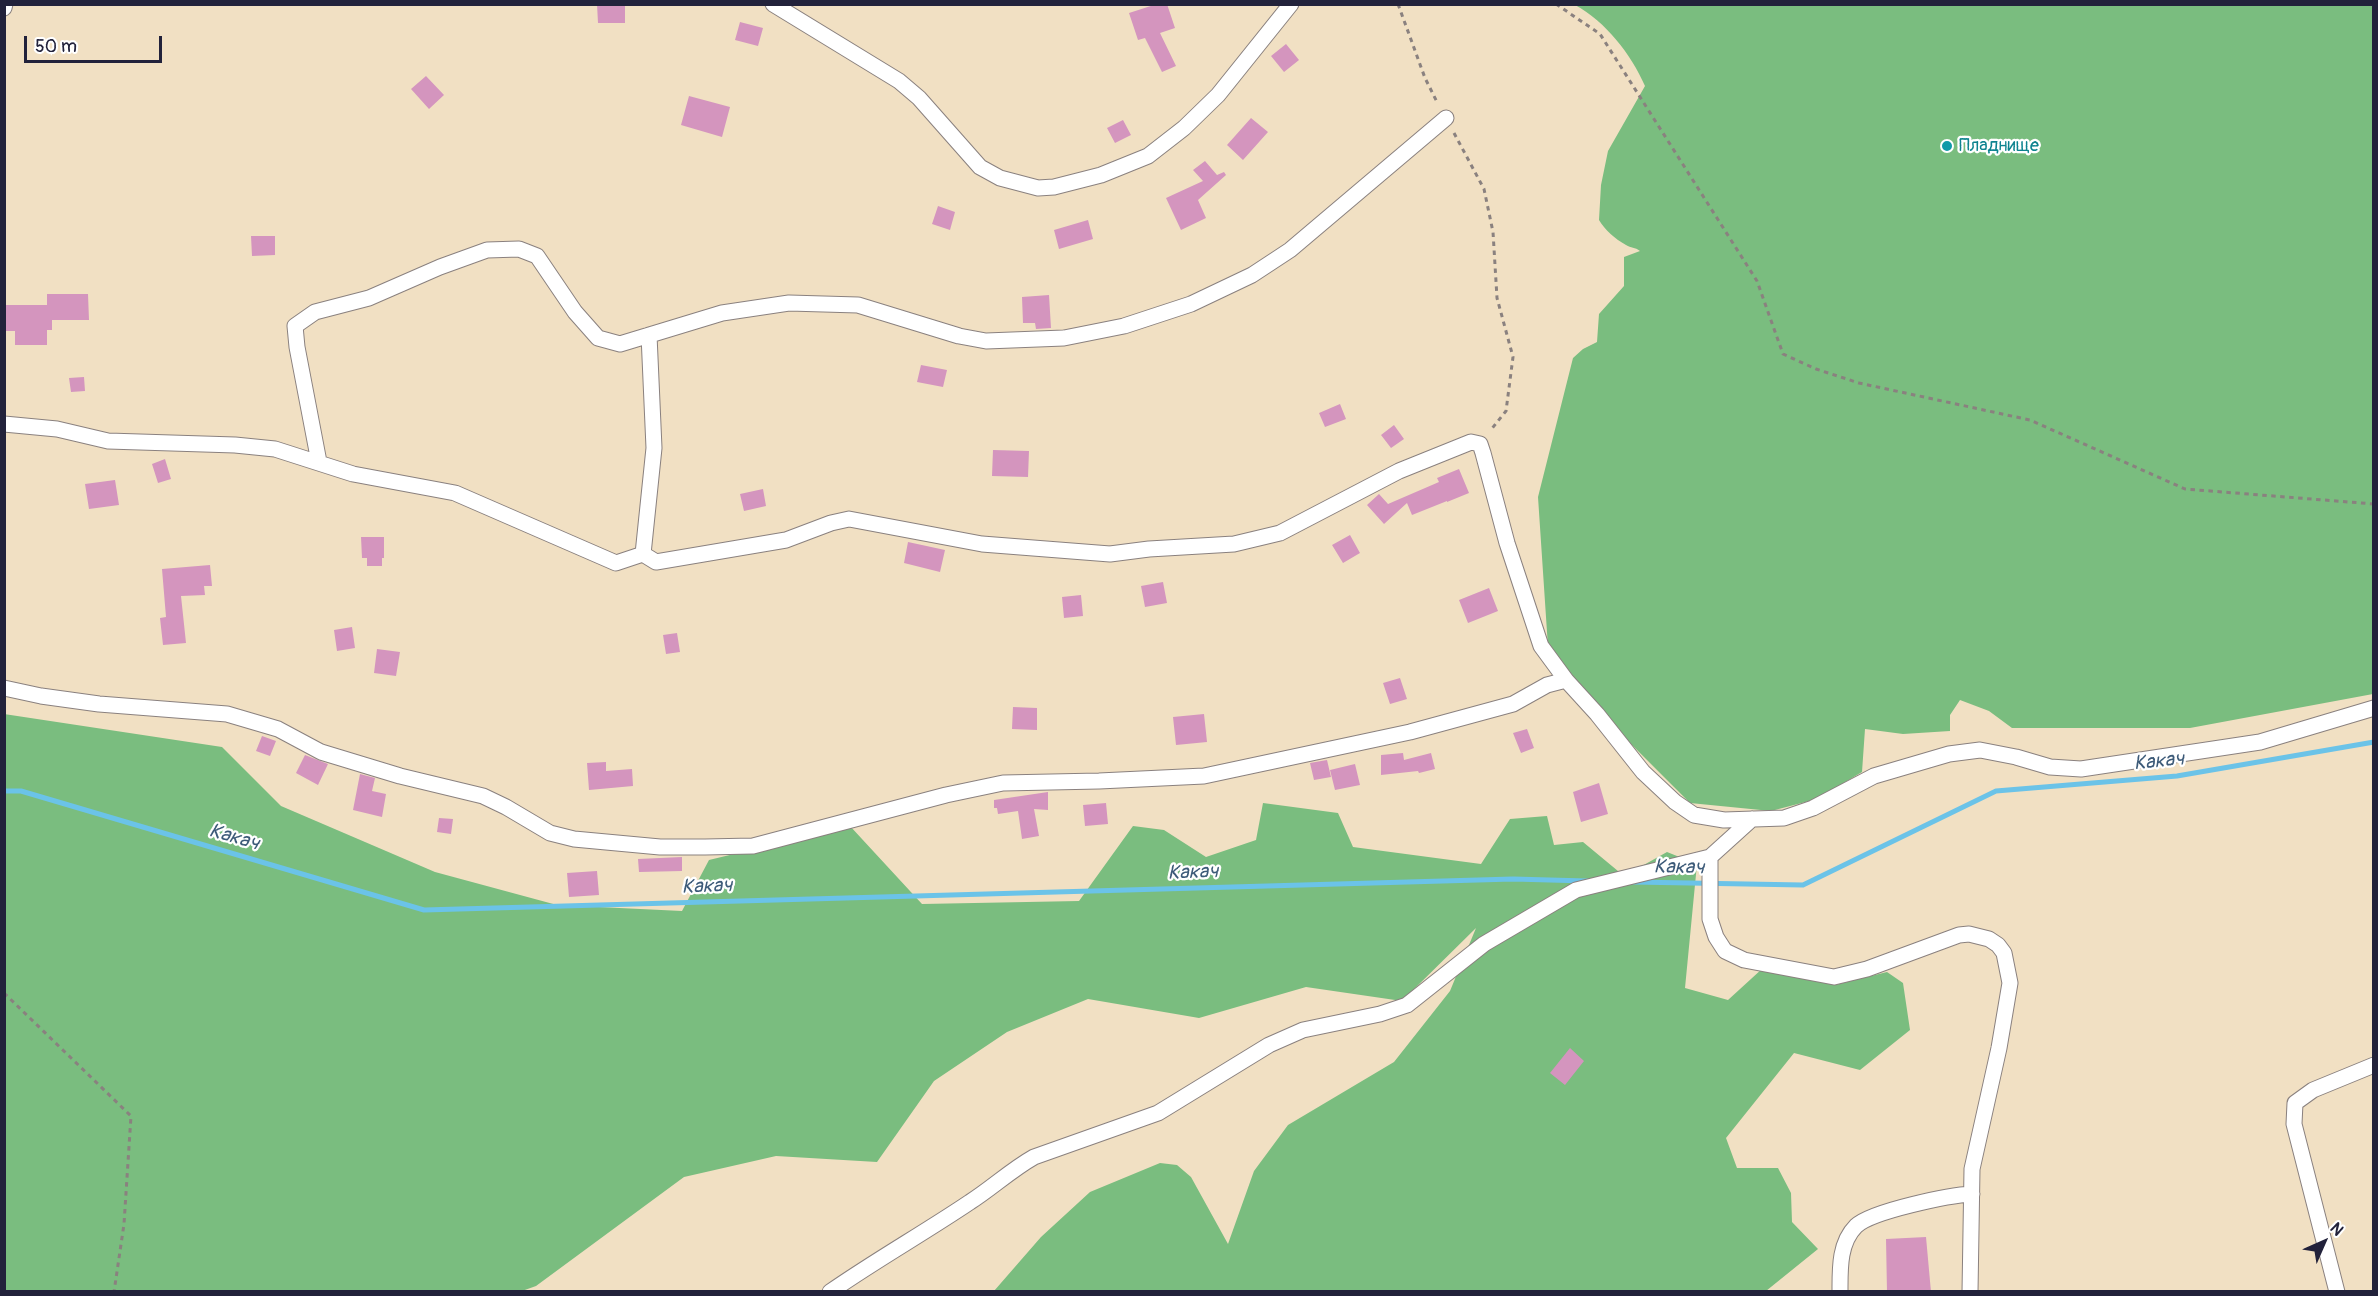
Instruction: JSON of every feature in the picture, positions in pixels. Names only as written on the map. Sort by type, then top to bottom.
[{"type":"street","points":[[773,4],[899,81],[919,98],[980,167],[1000,178],[1038,188],[1054,187],[1101,175],[1148,156],[1184,128],[1218,95],[1291,4]]},
{"type":"street","points":[[319,462],[295,326],[315,312],[369,298],[440,267],[487,250],[519,249],[537,256],[575,312],[598,338],[620,344],[722,314],[789,303],[858,305],[959,336],[986,341],[1064,338],[1124,326],[1191,304],[1252,274],[1290,250],[1446,118]]},
{"type":"street","points":[[643,554],[654,448],[649,335]]},
{"type":"street","points":[[4,424],[57,429],[108,441],[235,445],[274,449],[352,474],[455,493],[616,563],[643,554]]},
{"type":"street","points":[[643,554],[656,562],[672,561],[786,540],[831,522],[849,519],[981,544],[1110,554],[1149,549],[1234,544],[1280,534],[1399,471],[1463,443],[1471,442],[1479,444],[1507,543],[1541,646],[1566,680],[1597,714],[1643,772],[1685,810],[1694,814],[1724,820],[1784,818],[1813,808],[1874,776],[1949,754],[1980,750],[2050,767],[2081,769],[2260,742],[2373,708]]},
{"type":"street","points":[[4,688],[99,704],[227,714],[278,729],[321,752],[400,777],[483,796],[550,833],[574,840],[660,847],[705,847],[753,846],[946,795],[1003,783],[1099,782],[1204,776],[1421,729],[1513,704],[1548,685],[1566,680]]},
{"type":"street","points":[[830,1292],[972,1201],[1018,1166],[1034,1157],[1158,1113],[1269,1045],[1303,1030],[1380,1014],[1407,1005],[1484,944],[1576,890],[1617,880],[1710,865],[1752,819]]},
{"type":"street","points":[[1710,865],[1710,919],[1716,937],[1725,951],[1744,960],[1834,977],[1867,969],[1959,935],[1979,935],[1998,945],[2007,962],[2010,983],[1999,1048],[1972,1169],[1970,1292]]},
{"type":"street","points":[[2337,1292],[2294,1124],[2295,1103],[2313,1090],[2373,1065]]},
{"type":"street","points":[[1840,1292],[1842,1249],[1857,1225],[1903,1207],[1953,1195],[1972,1194]]},
{"type":"path","points":[[1398,4],[1425,78],[1484,189],[1493,232],[1497,298],[1513,357],[1506,411],[1479,444]]},
{"type":"path","points":[[1556,4],[1600,34],[1757,281],[1783,354],[1816,369],[1859,383],[2030,420],[2185,489],[2373,504]]},
{"type":"path","points":[[4,993],[131,1116],[124,1224],[114,1292]]},
{"type":"green space","points":[[1575,5],[2373,5],[2373,694],[2190,728],[2012,728],[1989,711],[1960,700],[1950,715],[1950,731],[1903,734],[1865,729],[1862,772],[1817,799],[1771,811],[1690,803],[1549,662],[1538,497],[1573,358],[1583,349],[1597,342],[1599,314],[1624,286],[1624,257],[1640,251],[1618,240],[1599,220],[1601,185],[1608,151],[1645,86],[1633,62],[1616,40],[1597,20]]},
{"type":"green space","points":[[4,714],[222,747],[281,806],[435,872],[557,905],[682,911],[709,860],[850,826],[922,904],[1079,901],[1133,826],[1164,830],[1206,857],[1256,840],[1263,803],[1338,813],[1353,847],[1481,864],[1510,819],[1547,816],[1554,845],[1583,842],[1624,876],[1667,852],[1697,864],[1685,988],[1728,1000],[1763,968],[1835,985],[1887,972],[1903,983],[1910,1030],[1860,1070],[1794,1053],[1726,1138],[1737,1168],[1778,1168],[1791,1193],[1792,1222],[1818,1249],[1766,1291],[994,1291],[1041,1237],[1090,1192],[1160,1163],[1177,1165],[1191,1177],[1228,1244],[1254,1171],[1288,1125],[1394,1062],[1450,991],[1476,928],[1402,1001],[1306,987],[1199,1018],[1088,999],[1007,1032],[934,1081],[877,1162],[776,1156],[684,1177],[536,1286],[522,1291],[5,1291]]},
{"type":"building","points":[[597,4],[625,4],[625,23],[598,23]]},
{"type":"building","points":[[1157,4],[1167,4],[1175,28],[1160,33],[1176,66],[1162,72],[1145,38],[1138,40],[1129,13]]},
{"type":"building","points":[[740,22],[763,28],[758,46],[735,40]]},
{"type":"building","points":[[1286,44],[1299,60],[1284,72],[1271,56]]},
{"type":"building","points":[[426,76],[444,95],[429,109],[411,89]]},
{"type":"building","points":[[689,96],[730,107],[722,137],[681,125]]},
{"type":"building","points":[[1251,118],[1268,132],[1243,160],[1227,145]]},
{"type":"building","points":[[1123,120],[1131,135],[1115,143],[1107,128]]},
{"type":"building","points":[[1205,161],[1217,175],[1224,172],[1226,175],[1198,200],[1206,218],[1181,230],[1166,198],[1203,181],[1193,170]]},
{"type":"building","points":[[938,206],[955,212],[950,230],[932,224]]},
{"type":"building","points":[[1088,220],[1093,239],[1059,249],[1054,230]]},
{"type":"building","points":[[251,236],[275,236],[275,255],[252,256]]},
{"type":"building","points":[[47,294],[88,294],[89,320],[52,320],[52,330],[47,330],[47,345],[15,345],[15,331],[4,331],[4,305],[47,305]]},
{"type":"building","points":[[1049,295],[1051,328],[1036,329],[1035,323],[1023,323],[1022,297]]},
{"type":"building","points":[[921,365],[947,370],[943,387],[917,382]]},
{"type":"building","points":[[84,377],[85,391],[71,392],[69,378]]},
{"type":"building","points":[[1340,404],[1346,419],[1325,427],[1319,413]]},
{"type":"building","points":[[1394,425],[1404,439],[1391,448],[1381,435]]},
{"type":"building","points":[[993,450],[1029,451],[1028,477],[992,476]]},
{"type":"building","points":[[165,459],[171,479],[158,483],[152,464]]},
{"type":"building","points":[[1459,469],[1469,493],[1447,502],[1412,515],[1407,503],[1384,524],[1367,505],[1379,494],[1388,504],[1439,482],[1437,478]]},
{"type":"building","points":[[115,480],[119,505],[89,509],[85,484]]},
{"type":"building","points":[[763,489],[766,506],[744,511],[740,494]]},
{"type":"building","points":[[1350,535],[1360,553],[1343,563],[1332,545]]},
{"type":"building","points":[[361,537],[384,537],[382,566],[367,566],[367,558],[362,558]]},
{"type":"building","points":[[908,542],[945,550],[940,572],[904,563]]},
{"type":"building","points":[[210,565],[212,586],[204,586],[205,595],[181,596],[186,643],[163,645],[160,618],[166,617],[162,569]]},
{"type":"building","points":[[1163,582],[1167,603],[1145,607],[1141,586]]},
{"type":"building","points":[[1489,588],[1498,611],[1468,623],[1459,600]]},
{"type":"building","points":[[1081,595],[1083,616],[1064,618],[1062,597]]},
{"type":"building","points":[[352,627],[355,648],[337,651],[334,630]]},
{"type":"building","points":[[677,633],[680,652],[666,654],[663,635]]},
{"type":"building","points":[[377,649],[400,652],[396,676],[374,673]]},
{"type":"building","points":[[1400,678],[1407,699],[1390,704],[1383,683]]},
{"type":"building","points":[[1013,707],[1037,708],[1037,730],[1012,729]]},
{"type":"building","points":[[1204,714],[1207,742],[1176,745],[1173,717]]},
{"type":"building","points":[[1527,729],[1534,748],[1521,753],[1513,733]]},
{"type":"building","points":[[262,736],[276,741],[270,756],[256,751]]},
{"type":"building","points":[[1403,753],[1404,760],[1431,753],[1435,769],[1419,773],[1418,771],[1381,775],[1381,755]]},
{"type":"building","points":[[305,755],[328,764],[318,785],[296,773]]},
{"type":"building","points":[[1327,760],[1331,777],[1314,780],[1310,763]]},
{"type":"building","points":[[606,762],[606,771],[632,769],[633,786],[589,790],[587,763]]},
{"type":"building","points":[[1355,764],[1360,785],[1335,790],[1330,770]]},
{"type":"building","points":[[360,774],[375,778],[372,791],[386,794],[382,817],[353,810]]},
{"type":"building","points":[[1599,783],[1608,814],[1581,822],[1573,792]]},
{"type":"building","points":[[1048,792],[1048,810],[1034,809],[1039,836],[1022,839],[1018,811],[998,814],[997,808],[994,808],[994,800]]},
{"type":"building","points":[[1106,803],[1108,824],[1085,826],[1083,805]]},
{"type":"building","points":[[439,818],[453,819],[451,834],[437,832]]},
{"type":"building","points":[[682,857],[682,871],[639,872],[638,859]]},
{"type":"building","points":[[597,871],[599,895],[569,897],[567,873]]},
{"type":"building","points":[[1570,1048],[1584,1061],[1565,1085],[1550,1073]]},
{"type":"building","points":[[1926,1237],[1931,1292],[1887,1292],[1886,1239]]},
{"type":"waterway","name":"Какач","points":[[1633,882],[1803,885],[1996,791],[2177,776],[2374,742]]},
{"type":"waterway","name":"Какач","points":[[4,791],[21,791],[424,910],[1513,879],[1587,881]]},
{"type":"place","name":"Пладнище","points":[[1947,146]]}]
